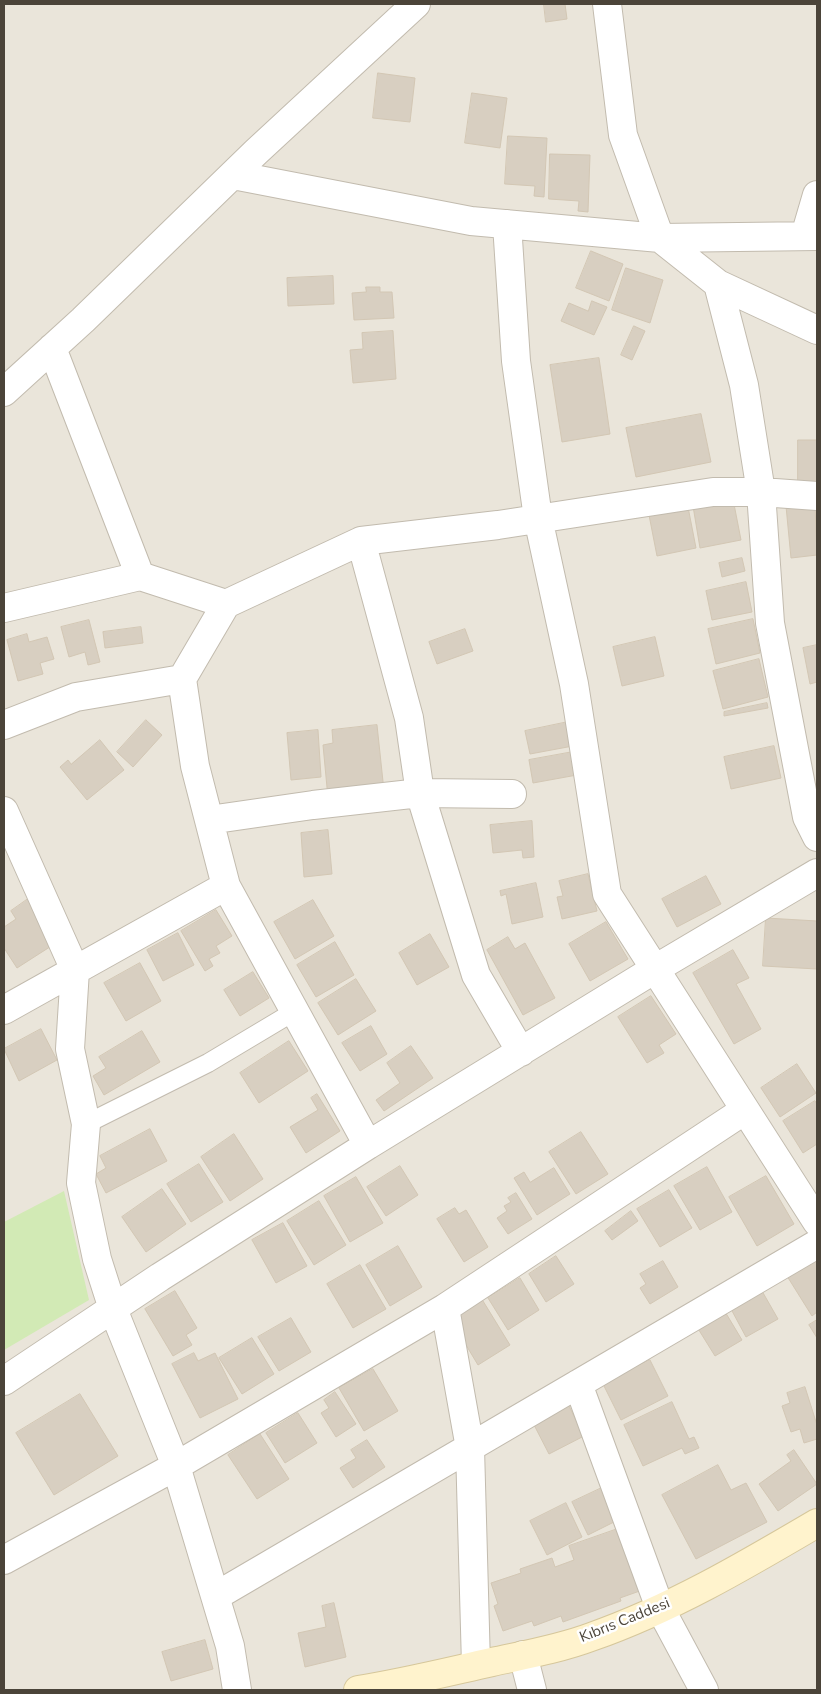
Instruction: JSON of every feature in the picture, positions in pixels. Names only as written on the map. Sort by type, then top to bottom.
[{"type":"main road","name":"Kıbrıs Caddesi","points":[[358,1690],[476,1666],[590,1638],[660,1608],[729,1574],[817,1523]]},
{"type":"street","points":[[4,392],[83,320],[233,175],[416,4]]},
{"type":"street","points":[[606,4],[623,135],[660,238],[718,284],[817,330]]},
{"type":"street","points":[[233,175],[471,221],[660,238],[811,236],[817,195]]},
{"type":"street","points":[[507,224],[516,361],[538,518],[574,684],[607,894],[817,1222]]},
{"type":"street","points":[[718,284],[744,385],[762,492],[770,623],[807,817],[817,836]]},
{"type":"street","points":[[52,348],[140,576]]},
{"type":"street","points":[[368,1145],[226,886],[208,820],[195,766],[182,679],[226,604],[362,541],[538,518],[713,492],[762,492],[817,496]]},
{"type":"street","points":[[362,541],[409,718],[420,793],[476,975],[521,1052]]},
{"type":"street","points":[[4,608],[140,576],[226,604]]},
{"type":"street","points":[[4,725],[76,698],[182,679]]},
{"type":"street","points":[[208,820],[313,805],[420,793],[512,794]]},
{"type":"street","points":[[4,811],[76,970],[70,1050],[86,1124],[81,1183],[96,1259],[113,1309],[176,1466],[230,1646],[238,1690]]},
{"type":"street","points":[[4,1381],[368,1145],[817,873]]},
{"type":"street","points":[[4,1010],[226,886]]},
{"type":"street","points":[[4,1560],[176,1466],[445,1308],[745,1110]]},
{"type":"street","points":[[216,1596],[817,1244]]},
{"type":"street","points":[[445,1308],[470,1448],[476,1666]]},
{"type":"street","points":[[578,1384],[660,1608],[704,1690]]},
{"type":"street","points":[[523,1655],[532,1690]]},
{"type":"lane","points":[[86,1124],[208,1063],[295,1011]]},
{"type":"shaded area","points":[[4,4],[817,4],[817,1690],[4,1690]]},
{"type":"green space","points":[[64,1191],[89,1300],[4,1350],[4,1222]]},
{"type":"building","points":[[544,4],[565,4],[567,19],[546,22]]},
{"type":"building","points":[[378,73],[415,78],[410,122],[373,118]]},
{"type":"building","points":[[472,93],[507,98],[500,148],[465,143]]},
{"type":"building","points":[[508,136],[547,138],[544,197],[534,196],[535,186],[505,184]]},
{"type":"building","points":[[550,154],[590,155],[588,212],[578,211],[579,201],[549,199]]},
{"type":"building","points":[[591,251],[623,264],[609,301],[576,288]]},
{"type":"building","points":[[626,268],[663,280],[650,323],[612,310]]},
{"type":"building","points":[[333,276],[334,304],[288,306],[287,278]]},
{"type":"building","points":[[366,287],[380,287],[380,292],[392,292],[394,318],[354,320],[352,293],[366,292]]},
{"type":"building","points":[[592,301],[607,307],[594,335],[561,321],[569,303],[588,311]]},
{"type":"building","points":[[634,326],[645,331],[632,360],[621,355]]},
{"type":"building","points":[[393,331],[396,379],[353,383],[350,350],[363,349],[362,333]]},
{"type":"building","points":[[599,358],[610,434],[562,442],[550,365]]},
{"type":"building","points":[[701,414],[711,462],[636,477],[626,428]]},
{"type":"building","points":[[798,440],[817,440],[817,482],[798,482]]},
{"type":"building","points":[[733,499],[741,540],[700,548],[693,506]]},
{"type":"building","points":[[815,504],[817,555],[791,558],[786,506]]},
{"type":"building","points":[[688,507],[696,548],[657,556],[649,515]]},
{"type":"building","points":[[742,558],[745,571],[722,577],[719,563]]},
{"type":"building","points":[[746,582],[752,612],[712,620],[706,591]]},
{"type":"building","points":[[753,619],[760,653],[716,664],[708,629]]},
{"type":"building","points":[[89,620],[100,662],[88,665],[85,652],[69,657],[61,627]]},
{"type":"building","points":[[141,627],[143,643],[105,648],[103,632]]},
{"type":"building","points":[[465,629],[473,651],[437,664],[429,642]]},
{"type":"building","points":[[27,634],[29,642],[47,637],[54,659],[40,663],[43,674],[18,681],[7,640]]},
{"type":"building","points":[[655,637],[664,676],[622,686],[613,647]]},
{"type":"building","points":[[817,645],[817,682],[810,684],[803,648]]},
{"type":"building","points":[[759,659],[768,697],[723,709],[713,671]]},
{"type":"building","points":[[767,703],[768,708],[724,716],[724,712]]},
{"type":"building","points":[[146,720],[162,735],[133,767],[117,752]]},
{"type":"building","points":[[568,722],[573,746],[530,754],[525,731]]},
{"type":"building","points":[[377,725],[384,791],[328,798],[323,745],[333,743],[332,730]]},
{"type":"building","points":[[318,730],[321,777],[291,780],[287,733]]},
{"type":"building","points":[[100,740],[124,770],[87,800],[60,767],[68,760],[71,764]]},
{"type":"building","points":[[774,746],[781,778],[731,789],[724,757]]},
{"type":"building","points":[[573,752],[577,775],[533,783],[529,760]]},
{"type":"building","points":[[532,821],[534,857],[523,858],[522,850],[493,853],[490,825]]},
{"type":"building","points":[[328,830],[332,874],[304,877],[301,833]]},
{"type":"building","points":[[588,874],[597,911],[562,919],[557,897],[563,896],[559,881]]},
{"type":"building","points":[[706,876],[721,904],[677,927],[662,899]]},
{"type":"building","points":[[536,883],[543,917],[512,924],[506,894],[501,896],[500,891]]},
{"type":"building","points":[[28,899],[56,943],[17,968],[4,948],[4,927],[16,919],[11,911]]},
{"type":"building","points":[[313,900],[334,936],[295,959],[274,922]]},
{"type":"building","points":[[216,910],[232,936],[216,946],[220,953],[209,959],[213,966],[205,971],[181,931]]},
{"type":"building","points":[[766,918],[817,921],[817,969],[763,966]]},
{"type":"building","points":[[606,922],[628,959],[590,981],[569,944]]},
{"type":"building","points":[[178,933],[194,965],[163,981],[147,950]]},
{"type":"building","points":[[430,934],[449,967],[417,985],[399,953]]},
{"type":"building","points":[[508,937],[515,949],[525,943],[555,998],[523,1015],[487,950]]},
{"type":"building","points":[[335,942],[354,975],[316,997],[297,965]]},
{"type":"building","points":[[733,950],[749,978],[736,984],[761,1029],[734,1044],[693,973]]},
{"type":"building","points":[[140,963],[161,1001],[126,1021],[104,983]]},
{"type":"building","points":[[253,972],[269,998],[240,1016],[224,990]]},
{"type":"building","points":[[356,979],[376,1011],[338,1035],[318,1003]]},
{"type":"building","points":[[651,996],[676,1034],[659,1045],[664,1053],[647,1063],[618,1017]]},
{"type":"building","points":[[371,1026],[387,1054],[360,1071],[342,1043]]},
{"type":"building","points":[[41,1029],[57,1060],[19,1081],[4,1049]]},
{"type":"building","points":[[142,1031],[160,1062],[104,1095],[93,1076],[106,1068],[99,1057]]},
{"type":"building","points":[[289,1041],[308,1071],[259,1103],[240,1073]]},
{"type":"building","points":[[411,1046],[433,1078],[384,1111],[376,1100],[400,1083],[387,1063]]},
{"type":"building","points":[[797,1064],[816,1093],[780,1117],[761,1088]]},
{"type":"building","points":[[317,1094],[340,1131],[306,1153],[290,1127],[318,1110],[311,1098]]},
{"type":"building","points":[[815,1101],[817,1104],[817,1144],[803,1153],[783,1121]]},
{"type":"building","points":[[150,1129],[167,1161],[106,1193],[96,1174],[106,1168],[100,1156]]},
{"type":"building","points":[[581,1132],[608,1174],[576,1194],[549,1152]]},
{"type":"building","points":[[234,1134],[263,1179],[230,1201],[201,1157]]},
{"type":"building","points":[[199,1164],[223,1202],[191,1222],[167,1184]]},
{"type":"building","points":[[400,1166],[418,1195],[386,1216],[367,1187]]},
{"type":"building","points":[[707,1167],[732,1212],[700,1230],[674,1186]]},
{"type":"building","points":[[554,1168],[570,1194],[537,1215],[514,1178],[524,1172],[530,1182]]},
{"type":"building","points":[[766,1176],[794,1224],[757,1246],[729,1197]]},
{"type":"building","points":[[356,1177],[383,1223],[350,1242],[324,1196]]},
{"type":"building","points":[[162,1189],[186,1224],[146,1252],[122,1217]]},
{"type":"building","points":[[669,1190],[692,1228],[660,1247],[637,1209]]},
{"type":"building","points":[[516,1193],[532,1219],[508,1234],[497,1218],[507,1211],[504,1206],[511,1202],[508,1198]]},
{"type":"building","points":[[319,1201],[346,1245],[314,1265],[287,1221]]},
{"type":"building","points":[[455,1208],[459,1214],[466,1210],[488,1247],[464,1262],[437,1219]]},
{"type":"building","points":[[631,1211],[638,1221],[612,1240],[605,1231]]},
{"type":"building","points":[[283,1223],[307,1266],[276,1283],[252,1240]]},
{"type":"building","points":[[398,1246],[422,1287],[390,1306],[366,1265]]},
{"type":"building","points":[[556,1256],[574,1284],[546,1302],[529,1274]]},
{"type":"building","points":[[817,1258],[817,1312],[812,1316],[787,1276]]},
{"type":"building","points":[[663,1261],[678,1287],[650,1304],[640,1288],[646,1284],[640,1274]]},
{"type":"building","points":[[360,1265],[386,1309],[353,1328],[327,1284]]},
{"type":"building","points":[[520,1278],[539,1310],[508,1330],[488,1298]]},
{"type":"building","points":[[175,1291],[197,1328],[186,1335],[192,1345],[173,1356],[145,1309]]},
{"type":"building","points":[[762,1291],[778,1319],[746,1337],[731,1309]]},
{"type":"building","points":[[483,1301],[510,1345],[478,1365],[451,1320]]},
{"type":"building","points":[[724,1310],[742,1340],[715,1356],[697,1327]]},
{"type":"building","points":[[291,1318],[311,1352],[279,1371],[258,1337]]},
{"type":"building","points":[[817,1320],[817,1338],[809,1325]]},
{"type":"building","points":[[252,1338],[274,1374],[242,1394],[219,1358]]},
{"type":"building","points":[[194,1353],[198,1361],[215,1353],[238,1399],[200,1418],[172,1364]]},
{"type":"building","points":[[650,1360],[668,1396],[621,1420],[603,1384]]},
{"type":"building","points":[[373,1369],[398,1411],[364,1431],[339,1388]]},
{"type":"building","points":[[805,1387],[817,1425],[817,1439],[804,1443],[800,1429],[791,1432],[782,1406],[790,1403],[787,1393]]},
{"type":"building","points":[[335,1392],[356,1424],[336,1437],[321,1413],[329,1408],[324,1400]]},
{"type":"building","points":[[80,1394],[118,1456],[54,1495],[16,1433]]},
{"type":"building","points":[[567,1402],[584,1436],[549,1454],[532,1421]]},
{"type":"building","points":[[672,1402],[689,1439],[694,1437],[699,1448],[685,1454],[682,1448],[643,1466],[624,1425]]},
{"type":"building","points":[[298,1413],[317,1443],[285,1463],[266,1433]]},
{"type":"building","points":[[260,1434],[289,1479],[257,1499],[228,1455]]},
{"type":"building","points":[[367,1440],[385,1467],[353,1488],[340,1468],[356,1458],[351,1450]]},
{"type":"building","points":[[794,1450],[817,1484],[778,1511],[759,1484],[791,1461],[787,1455]]},
{"type":"building","points":[[718,1465],[731,1490],[746,1483],[767,1522],[696,1559],[662,1495]]},
{"type":"building","points":[[608,1485],[624,1517],[588,1535],[572,1502]]},
{"type":"building","points":[[566,1503],[582,1537],[547,1555],[530,1521]]},
{"type":"building","points":[[629,1525],[651,1587],[620,1598],[621,1601],[563,1622],[561,1616],[534,1626],[532,1621],[503,1631],[494,1606],[498,1604],[491,1583],[521,1573],[520,1569],[552,1558],[555,1567],[574,1560],[569,1546]]},
{"type":"building","points":[[334,1603],[346,1657],[305,1667],[298,1633],[326,1627],[322,1606]]},
{"type":"building","points":[[205,1640],[213,1669],[171,1681],[162,1652]]}]
